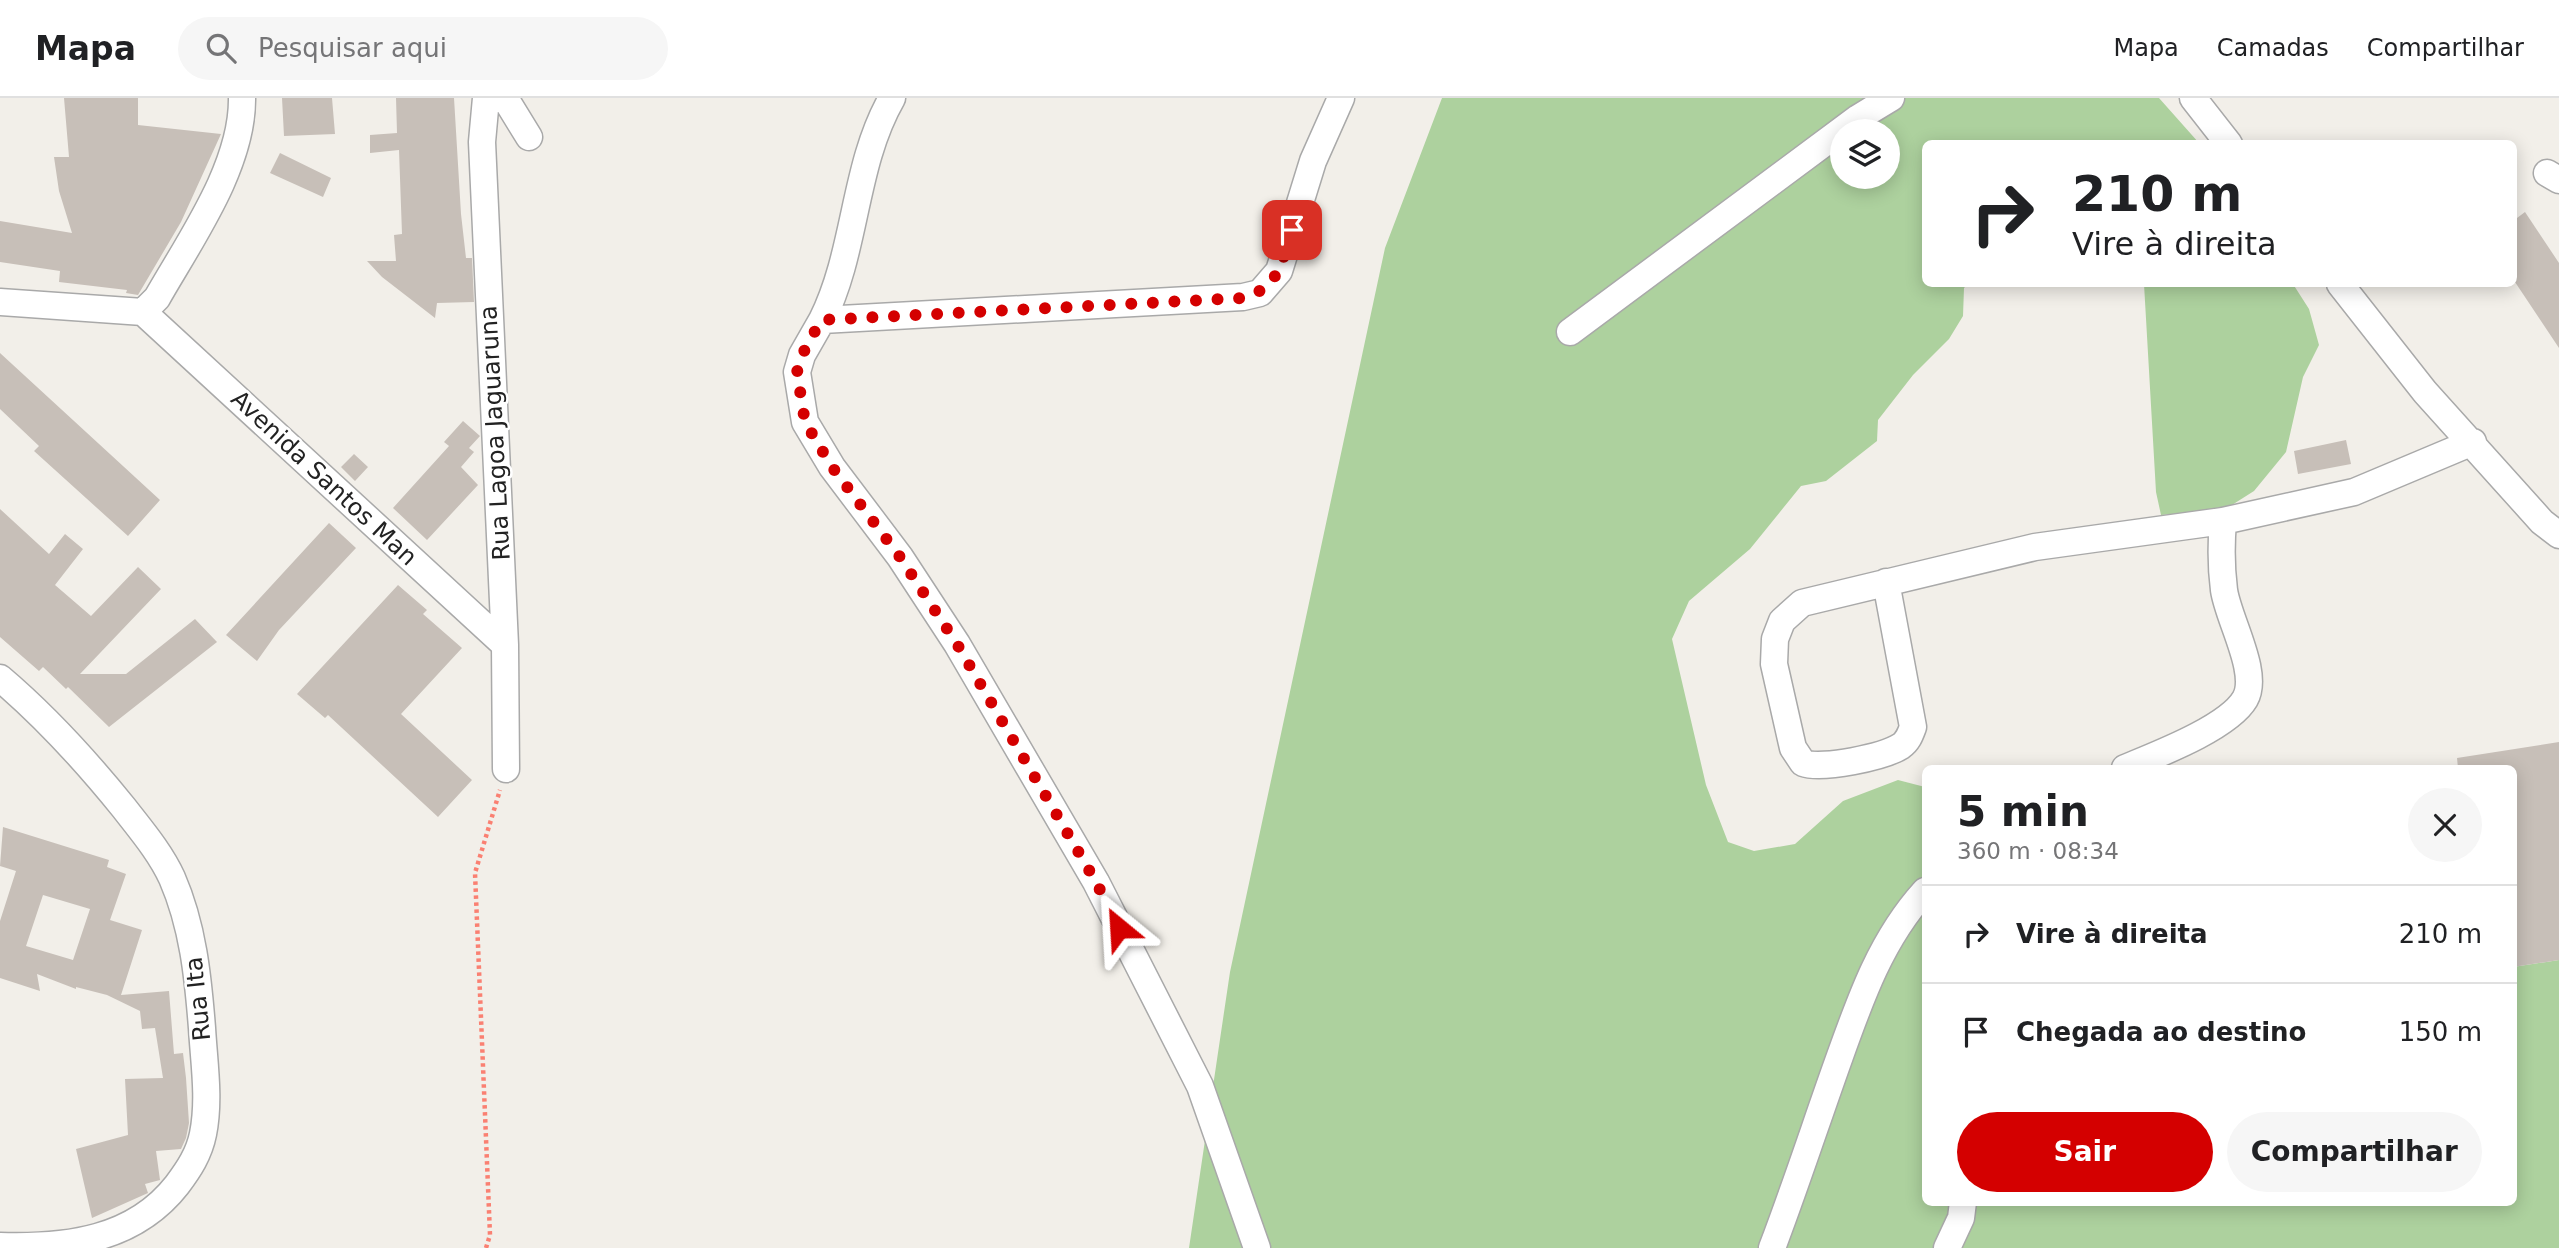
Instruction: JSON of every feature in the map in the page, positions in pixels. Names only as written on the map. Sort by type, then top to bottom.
[{"type":"street","points":[[0,302],[143,312],[157,299],[220,185],[236,149],[243,119],[242,98]]},
{"type":"street","name":"Rua Lagoa Jaguaruna","points":[[486,98],[482,142],[505,645],[506,769]]},
{"type":"street","points":[[505,98],[529,137]]},
{"type":"street","points":[[892,98],[872,143],[842,275],[802,355],[797,372],[805,422],[832,467],[900,557],[957,644],[1096,882],[1200,1086],[1257,1248]]},
{"type":"street","points":[[821,320],[1119,306],[1243,298],[1260,293],[1279,271],[1313,161],[1341,98]]},
{"type":"street","points":[[1570,332],[1858,118],[1891,98]]},
{"type":"street","points":[[2193,98],[2226,140]]},
{"type":"street","points":[[2342,287],[2425,392],[2473,442],[2542,522],[2559,535]]},
{"type":"street","name":"Avenida Santos Man","points":[[143,312],[505,645]]},
{"type":"street","points":[[1886,582],[1913,727],[1909,738],[1903,745],[1880,753],[1822,766],[1803,762],[1793,748],[1774,664],[1775,639],[1782,621],[1802,603],[1886,582],[2035,547],[2223,521],[2354,492],[2473,442]]},
{"type":"street","points":[[2132,765],[2197,736],[2233,711],[2244,701],[2248,691],[2244,659],[2225,594],[2221,556],[2223,521]]},
{"type":"street","name":"Rua Ita","points":[[0,678],[82,757],[148,838],[172,878],[195,957],[206,1111],[195,1160],[170,1194],[145,1217],[115,1234],[89,1242],[42,1246],[0,1245]]},
{"type":"street","points":[[1772,1248],[1854,1018],[1885,944],[1906,912],[1922,894]]},
{"type":"street","points":[[1947,1248],[1961,1219],[1963,1206]]},
{"type":"path","points":[[486,1248],[490,1235],[475,873],[506,769]]},
{"type":"green space","points":[[1442,98],[2159,98],[2196,140],[1922,140],[1922,287],[1965,287],[1963,316],[1949,339],[1913,375],[1878,420],[1877,441],[1826,481],[1801,486],[1750,549],[1689,601],[1672,639],[1706,785],[1728,842],[1754,851],[1795,844],[1843,801],[1898,780],[1922,786],[1922,1206],[2517,1206],[2517,966],[2559,960],[2559,1248],[1189,1248],[1230,972],[1385,248]]},
{"type":"green space","points":[[2144,287],[2295,287],[2309,309],[2319,345],[2303,377],[2286,452],[2254,491],[2224,510],[2161,515],[2156,492]]},
{"type":"building","points":[[64,98],[138,98],[138,125],[221,134],[181,222],[138,295],[126,293],[127,290],[59,282],[60,271],[0,262],[0,221],[72,233],[59,191],[54,157],[69,157]]},
{"type":"building","points":[[282,98],[332,98],[335,134],[284,136]]},
{"type":"building","points":[[396,98],[454,98],[461,214],[466,258],[472,258],[474,302],[437,303],[435,318],[382,277],[367,261],[396,261],[394,235],[402,234],[399,150],[370,153],[370,135],[397,133]]},
{"type":"building","points":[[280,153],[331,178],[323,197],[270,173]]},
{"type":"building","points":[[2525,212],[2559,263],[2559,348],[2517,285],[2517,218]]},
{"type":"building","points":[[0,353],[160,500],[128,536],[34,451],[39,446],[0,409]]},
{"type":"building","points":[[463,421],[480,436],[469,448],[474,452],[461,467],[478,485],[427,540],[393,508],[449,446],[444,442]]},
{"type":"building","points":[[2346,440],[2351,464],[2298,474],[2294,451]]},
{"type":"building","points":[[354,454],[368,467],[355,481],[341,467]]},
{"type":"building","points":[[0,509],[49,554],[65,534],[83,549],[55,585],[91,616],[138,567],[161,589],[80,674],[126,674],[195,619],[217,642],[109,727],[68,687],[66,689],[43,667],[39,671],[0,637]]},
{"type":"building","points":[[329,523],[356,548],[279,630],[257,661],[226,635]]},
{"type":"building","points":[[398,585],[427,610],[423,614],[462,648],[401,714],[472,780],[438,817],[328,715],[325,718],[297,694]]},
{"type":"building","points":[[2559,742],[2559,960],[2517,966],[2517,765],[2458,765],[2457,758]]},
{"type":"building","points":[[3,827],[109,860],[107,867],[126,874],[110,920],[142,930],[121,995],[169,991],[174,1054],[183,1053],[186,1078],[189,1123],[186,1138],[181,1149],[156,1151],[160,1180],[145,1184],[148,1193],[92,1218],[76,1149],[128,1135],[125,1079],[163,1078],[155,1028],[142,1029],[140,1011],[107,995],[76,989],[37,974],[40,991],[0,978],[0,921],[16,871],[0,866]],"holes":[[[43,895],[90,909],[73,960],[26,946]]]},
{"type":"route","points":[[1119,928],[1096,882],[1003,727],[957,644],[900,557],[832,467],[805,422],[797,372],[802,355],[821,320],[1243,298],[1260,293],[1270,285],[1279,271],[1292,230]]}]
